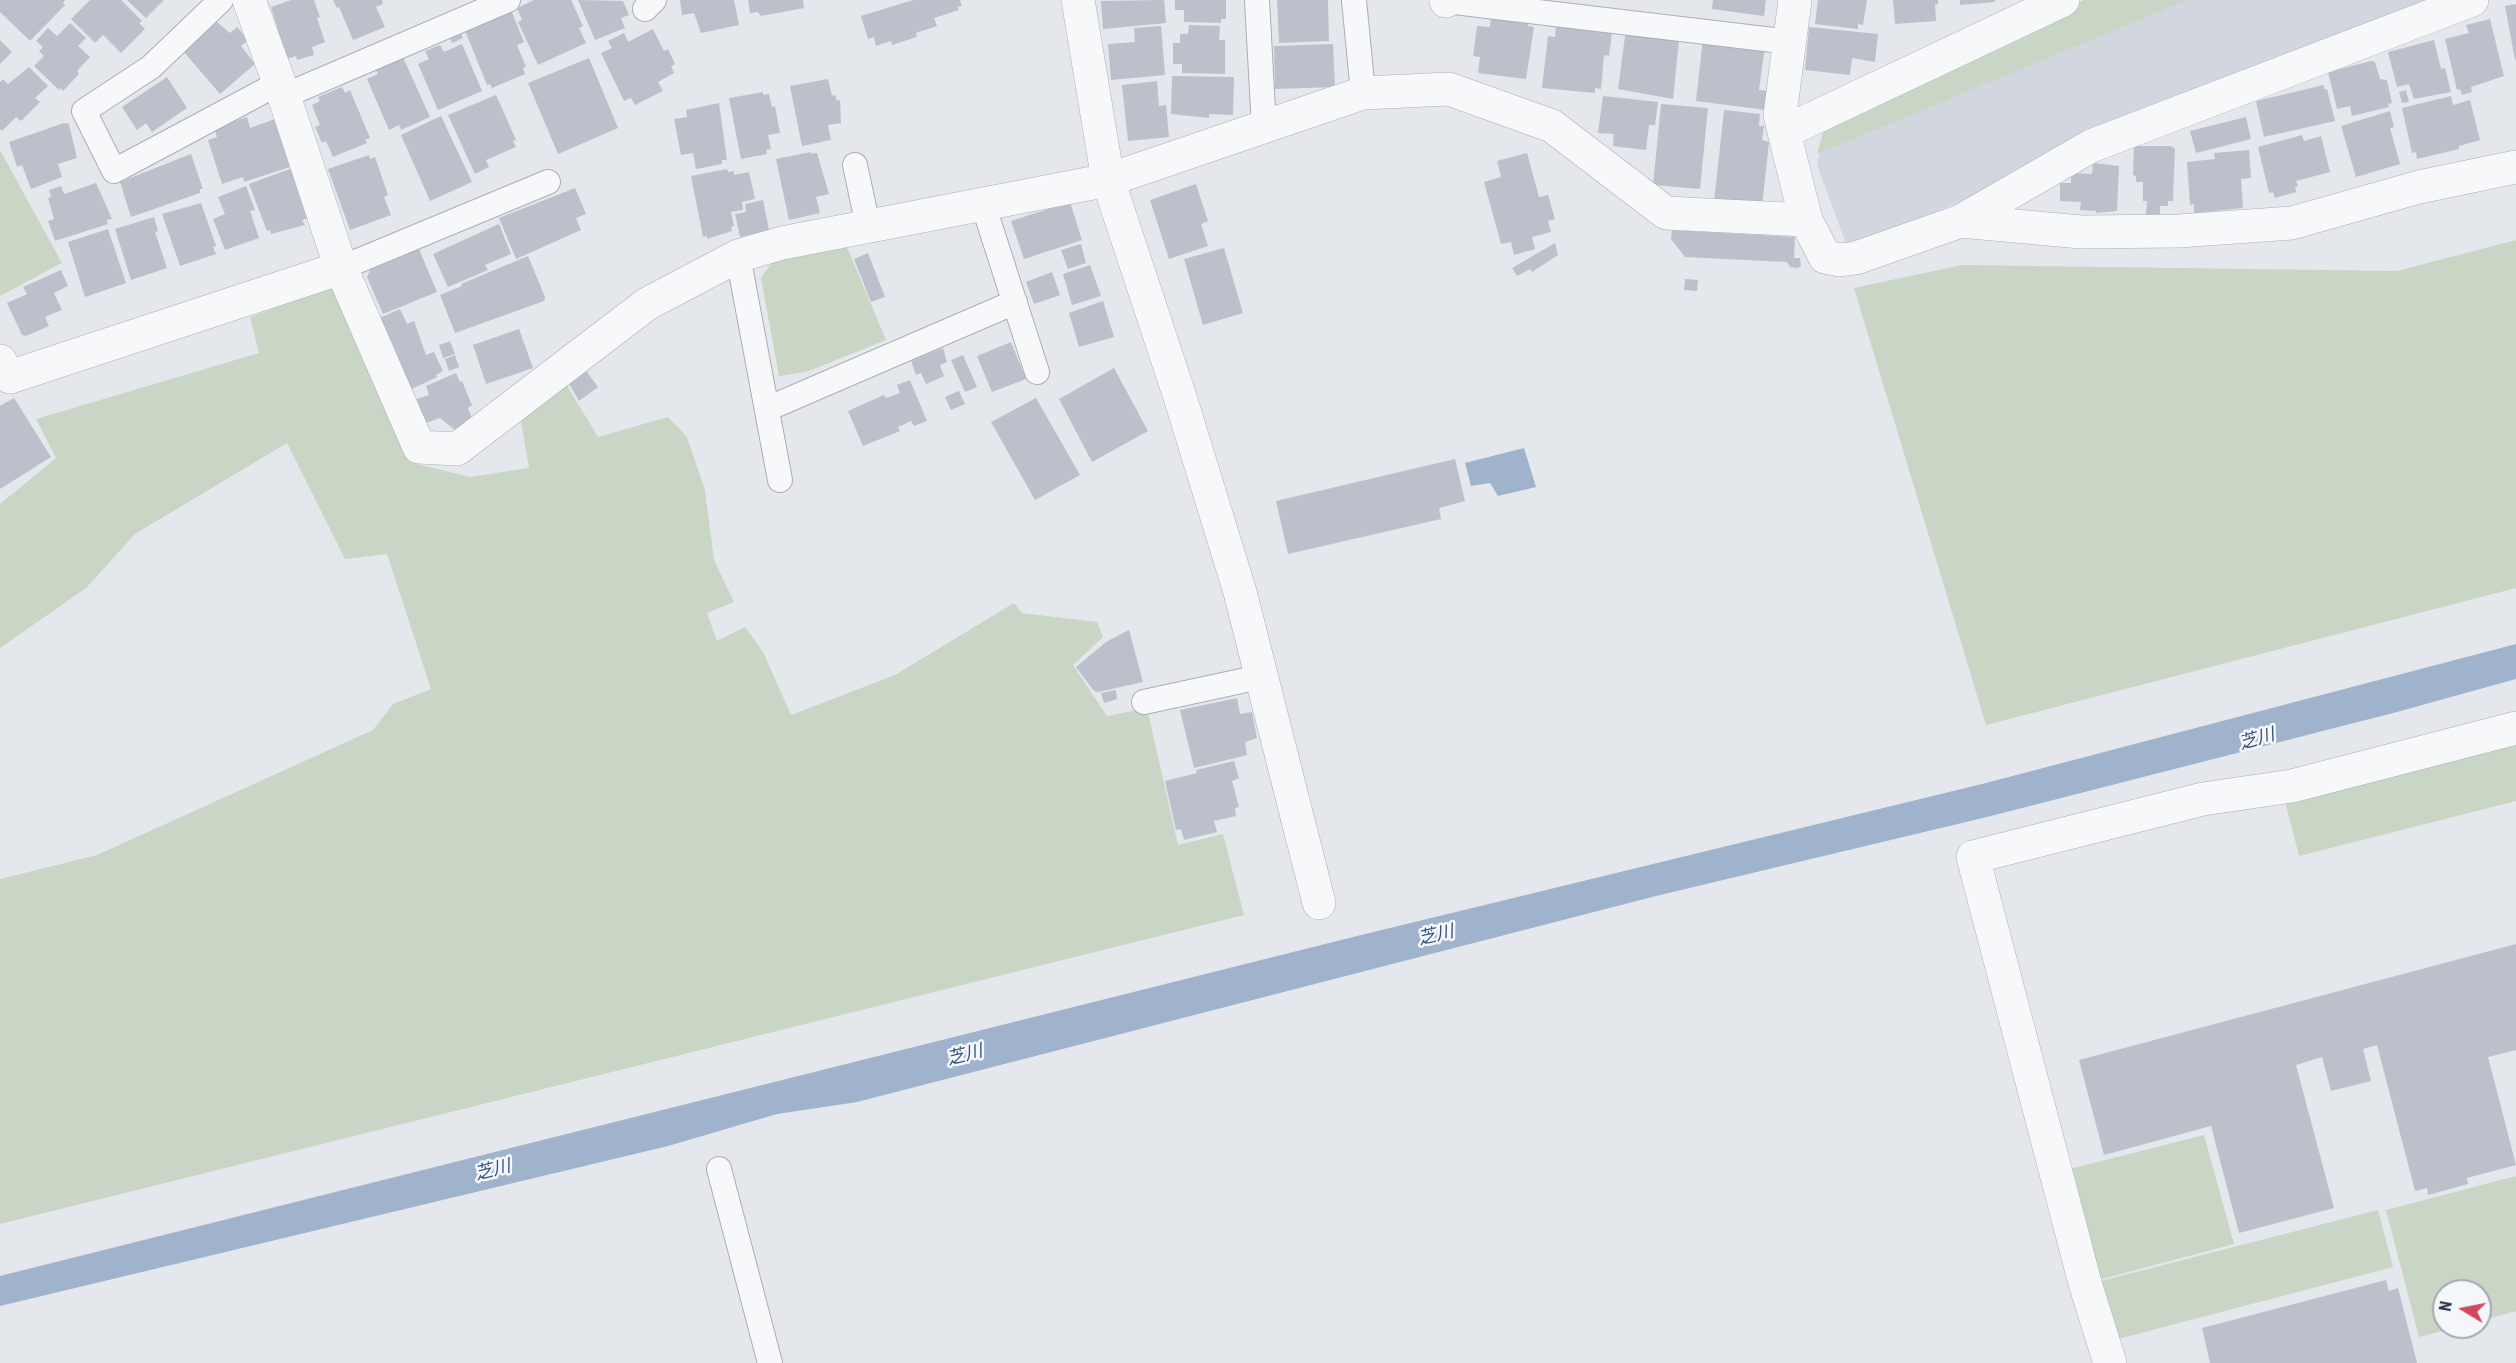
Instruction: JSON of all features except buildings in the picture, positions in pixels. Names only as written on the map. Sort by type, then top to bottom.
[{"type":"street","points":[[249,0],[282,89],[341,268],[419,447],[457,449],[647,304],[738,256],[782,243],[1108,180],[1363,93],[1449,89],[1552,126],[1666,213],[1806,220]]},
{"type":"street","points":[[1078,0],[1108,180],[1240,592],[1318,903]]},
{"type":"street","points":[[1796,0],[1780,115],[1806,220],[1825,257],[1840,260],[1856,258],[1961,221],[2091,146],[2472,0]]},
{"type":"street","points":[[1784,132],[2063,0]]},
{"type":"street","points":[[1961,221],[2081,232],[2179,231],[2292,223],[2419,187],[2516,166]]},
{"type":"street","points":[[3,374],[341,268]]},
{"type":"street","points":[[2110,1363],[2085,1283],[1973,857],[2203,799],[2292,786],[2516,728]]},
{"type":"lane","points":[[221,0],[152,67],[84,111],[114,171],[282,89],[508,0]]},
{"type":"lane","points":[[1257,0],[1264,128]]},
{"type":"lane","points":[[1354,0],[1363,93]]},
{"type":"lane","points":[[1446,1],[1790,42]]},
{"type":"lane","points":[[855,165],[868,226]]},
{"type":"lane","points":[[341,268],[548,182]]},
{"type":"lane","points":[[983,204],[1037,372]]},
{"type":"lane","points":[[738,256],[780,480]]},
{"type":"lane","points":[[767,409],[1015,302]]},
{"type":"lane","points":[[1144,702],[1260,677]]},
{"type":"lane","points":[[719,1169],[770,1363]]},
{"type":"shaded area","points":[[2152,0],[2435,0],[1848,249],[1817,165],[1823,136]]},
{"type":"green space","points":[[2084,0],[2187,0],[1817,154],[1824,129]]},
{"type":"green space","points":[[0,150],[62,263],[0,296]]},
{"type":"green space","points":[[844,240],[886,340],[806,372],[779,376],[761,278],[777,255]]},
{"type":"green space","points":[[2516,240],[2516,588],[1986,725],[1854,288],[1962,265],[2397,271]]},
{"type":"green space","points":[[338,285],[417,464],[470,477],[529,468],[520,415],[563,379],[598,437],[668,417],[687,437],[705,490],[714,560],[734,602],[707,613],[717,641],[745,627],[763,652],[791,715],[895,675],[1014,603],[1022,613],[1097,622],[1103,637],[1073,665],[1107,716],[1147,708],[1178,845],[1223,834],[1244,915],[0,1224],[0,879],[97,855],[373,730],[393,704],[431,689],[387,554],[345,559],[287,443],[135,534],[86,588],[0,648],[0,504],[56,458],[36,419],[259,353],[250,317]]},
{"type":"green space","points":[[2516,745],[2516,801],[2299,856],[2285,801]]},
{"type":"green space","points":[[2204,1135],[2234,1244],[2098,1280],[2070,1169]]},
{"type":"green space","points":[[2516,1176],[2516,1311],[2492,1318],[2492,1279],[2432,1279],[2432,1334],[2419,1337],[2386,1210]]},
{"type":"green space","points":[[2378,1210],[2393,1267],[2118,1339],[2101,1281]]},
{"type":"water","points":[[1524,448],[1536,487],[1498,496],[1490,483],[1471,486],[1465,463]]},
{"type":"water","name":"芝川","points":[[2516,644],[2516,679],[2397,712],[1987,817],[1656,896],[857,1102],[777,1114],[668,1146],[0,1306],[0,1276],[1353,937],[1982,784]]}]
